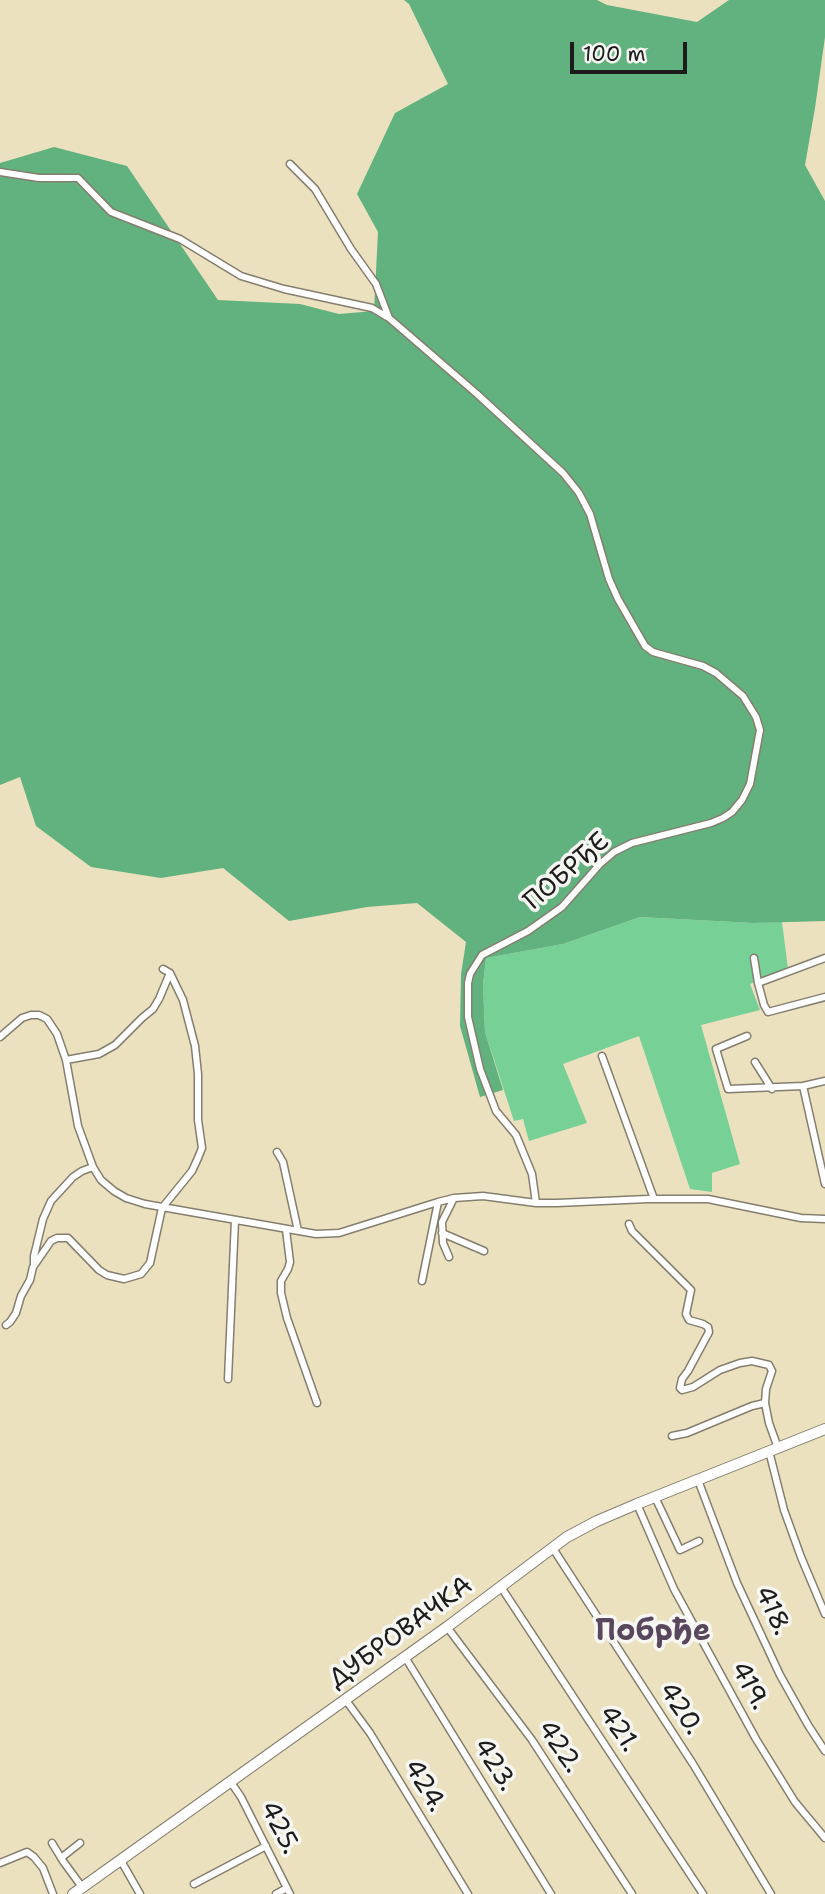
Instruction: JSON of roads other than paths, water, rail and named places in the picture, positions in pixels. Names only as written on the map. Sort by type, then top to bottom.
[{"type":"main road","name":"ДУБРОВАЧКА","points":[[73,1894],[577,1531],[637,1504],[825,1429]]},
{"type":"street","points":[[290,163],[315,189],[351,249],[376,284],[389,318]]},
{"type":"street","points":[[0,172],[39,178],[78,178],[111,212],[180,239],[242,276],[284,289],[372,308],[389,318]]},
{"type":"street","name":"ПОБРЂЕ","points":[[389,318],[563,473],[579,493],[590,514],[609,579],[645,646],[653,652],[703,666],[733,685],[750,705],[760,730],[750,784],[732,812],[711,823],[632,843],[614,852],[562,907],[545,921],[482,955],[470,974],[468,1017],[480,1069],[496,1111],[516,1135],[532,1174],[536,1203]]},
{"type":"street","points":[[754,958],[758,983],[768,1012],[825,998]]},
{"type":"street","points":[[758,983],[825,960]]},
{"type":"street","points":[[33,1267],[51,1241],[64,1237],[107,1275],[124,1279],[141,1275],[150,1263],[162,1208],[192,1171],[202,1148],[195,1046],[183,1000],[166,971],[159,999],[153,1009],[115,1045],[99,1054],[66,1060]]},
{"type":"street","points":[[0,1037],[22,1018],[31,1015],[43,1016],[57,1034],[66,1060],[78,1126],[93,1167],[101,1180],[120,1194],[162,1208],[316,1234],[339,1234],[438,1202],[483,1196],[536,1203],[708,1199],[801,1219],[825,1219]]},
{"type":"street","points":[[747,1036],[716,1049],[729,1090],[772,1089],[825,1081]]},
{"type":"street","points":[[602,1056],[654,1199]]},
{"type":"street","points":[[755,1062],[772,1089]]},
{"type":"street","points":[[803,1086],[825,1184]]},
{"type":"street","points":[[277,1152],[283,1162],[298,1230]]},
{"type":"street","points":[[5,1325],[16,1313],[30,1280],[47,1208],[73,1177],[93,1167]]},
{"type":"street","points":[[449,1256],[443,1243],[442,1222],[454,1198]]},
{"type":"street","points":[[422,1281],[438,1202]]},
{"type":"street","points":[[228,1379],[235,1220]]},
{"type":"street","points":[[629,1224],[632,1231],[691,1290],[686,1314],[689,1320],[708,1327],[709,1332],[682,1379],[680,1388],[682,1390],[692,1387],[720,1370],[740,1363],[769,1365],[772,1371],[765,1403],[784,1510],[825,1614]]},
{"type":"street","points":[[286,1230],[290,1264],[281,1281],[281,1293],[317,1404]]},
{"type":"street","points":[[442,1233],[484,1251]]},
{"type":"street","points":[[672,1436],[687,1433],[765,1403]]},
{"type":"street","name":"418.","points":[[698,1479],[737,1583],[780,1675],[825,1751]]},
{"type":"street","points":[[655,1497],[680,1550],[699,1541]]},
{"type":"street","name":"419.","points":[[637,1504],[674,1589],[755,1739],[795,1802],[825,1838]]},
{"type":"street","name":"420.","points":[[552,1547],[693,1764],[771,1894]]},
{"type":"street","name":"421.","points":[[501,1587],[703,1894]]},
{"type":"street","name":"422.","points":[[446,1627],[532,1740],[632,1894]]},
{"type":"street","name":"423.","points":[[405,1657],[551,1894]]},
{"type":"street","name":"424.","points":[[345,1699],[370,1733],[468,1894]]},
{"type":"street","name":"425.","points":[[230,1781],[242,1797],[288,1891]]},
{"type":"street","points":[[52,1843],[82,1887]]},
{"type":"street","points":[[61,1858],[80,1843]]},
{"type":"street","points":[[194,1884],[267,1846]]},
{"type":"street","points":[[0,1863],[27,1852],[43,1868],[53,1894]]},
{"type":"street","points":[[120,1859],[140,1894]]},
{"type":"street","points":[[276,1894],[288,1891]]},
{"type":"district","name":"Побрђе","points":[[653,1632]]}]
